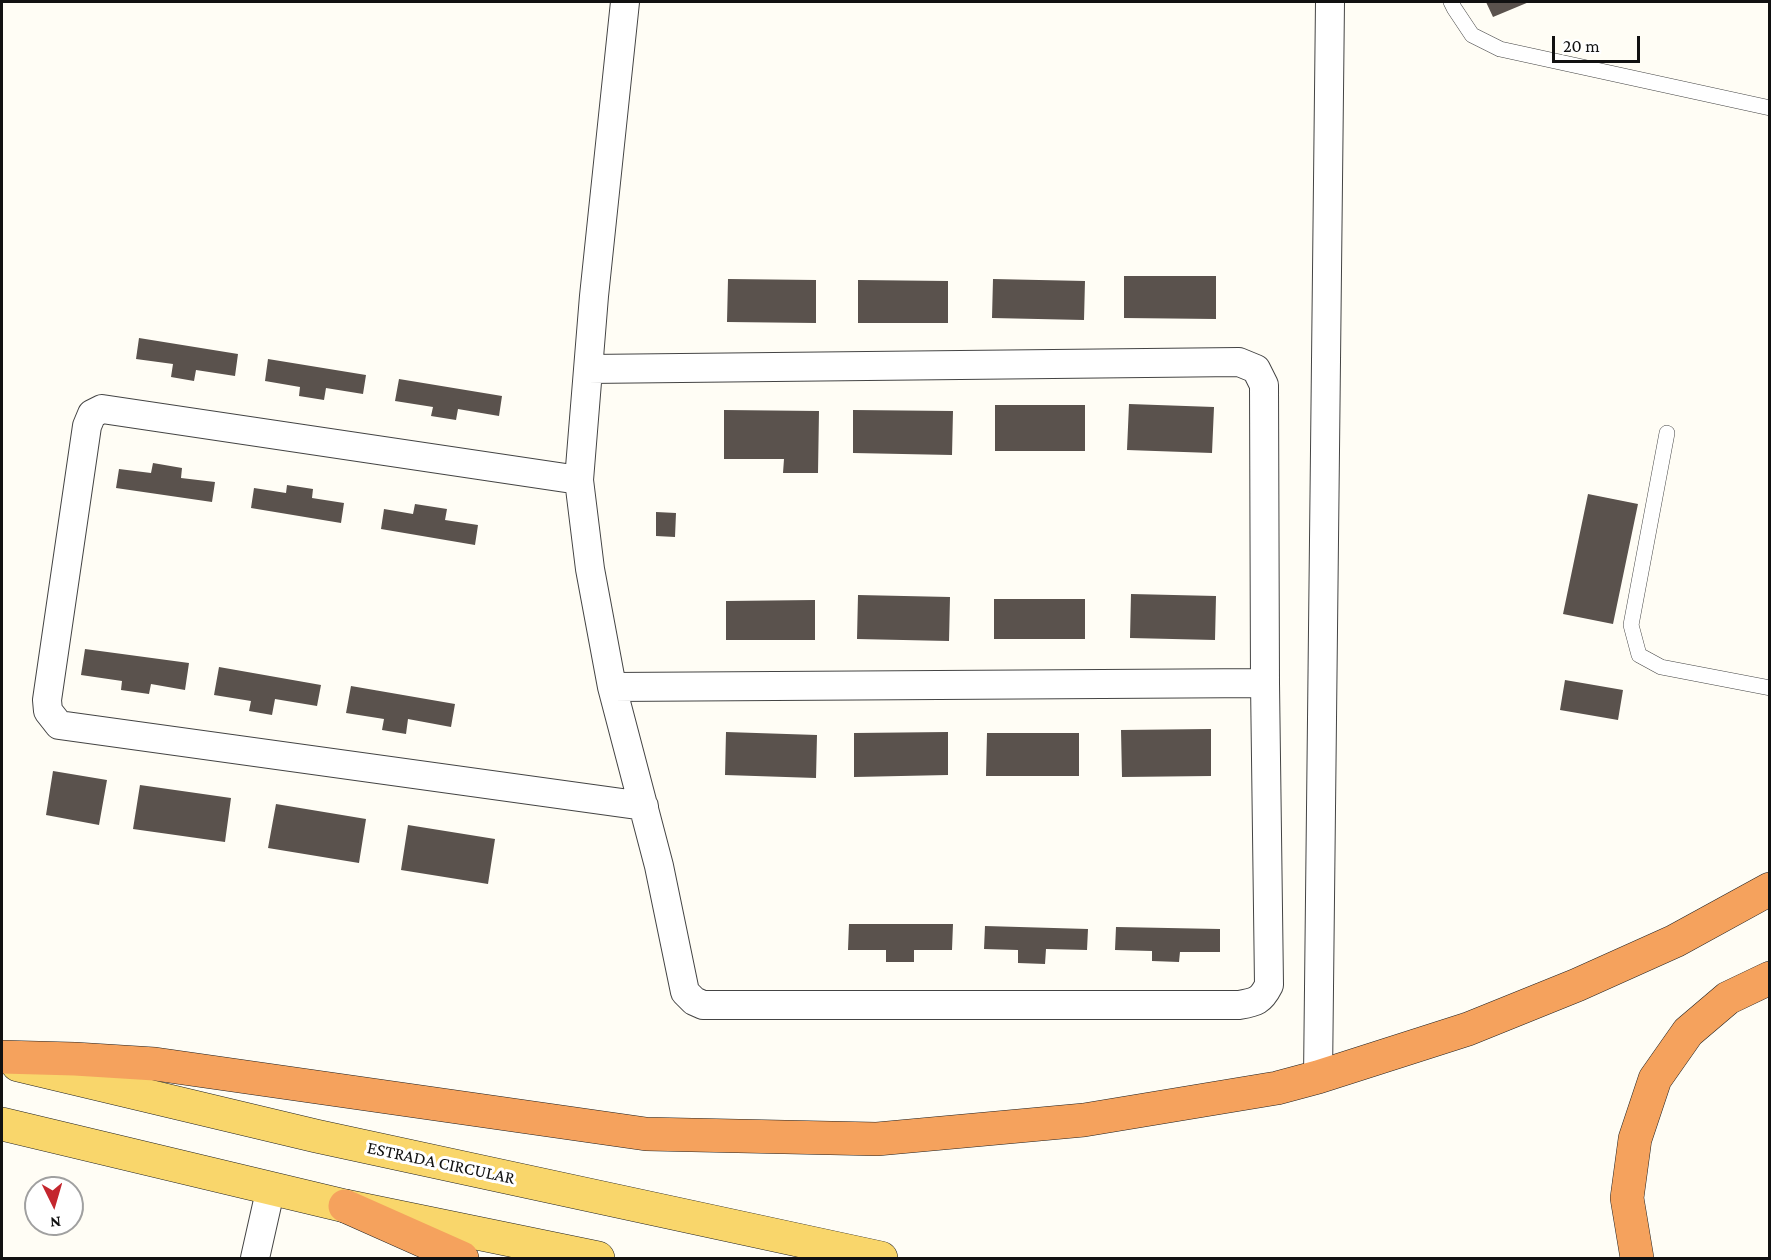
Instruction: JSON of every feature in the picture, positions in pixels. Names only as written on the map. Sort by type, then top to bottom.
[{"type":"highway","points":[[2,1059],[75,1059],[155,1064],[646,1134],[877,1139],[1084,1120],[1277,1088],[1468,1029],[1577,985],[1675,941],[1770,889]]},
{"type":"highway","points":[[1637,1258],[1627,1197],[1635,1139],[1655,1079],[1688,1032],[1728,998],[1770,978]]},
{"type":"highway","points":[[345,1206],[462,1258]]},
{"type":"main road","name":"ESTRADA CIRCULAR","points":[[2,1059],[315,1136],[881,1258]]},
{"type":"main road","points":[[2,1124],[345,1206],[598,1258]]},
{"type":"street","points":[[588,369],[1239,362],[1256,369],[1264,385],[1269,985],[1263,998],[1253,1003],[1239,1005],[703,1005],[694,1001],[685,992],[659,866],[612,687],[590,568],[579,480],[588,369],[625,2]]},
{"type":"street","points":[[1317,1077],[1330,2]]},
{"type":"street","points":[[579,480],[102,409],[92,414],[87,426],[46,700],[48,711],[59,725],[644,806]]},
{"type":"street","points":[[612,687],[1265,683]]},
{"type":"street","points":[[255,1258],[271,1187]]},
{"type":"lane","points":[[1451,2],[1472,35],[1500,49],[1770,108]]},
{"type":"lane","points":[[1667,433],[1631,625],[1639,655],[1661,667],[1770,688]]},
{"type":"building","points":[[1486,2],[1529,2],[1493,17]]},
{"type":"building","points":[[1124,276],[1216,276],[1216,319],[1124,318]]},
{"type":"building","points":[[728,279],[816,280],[816,323],[727,322]]},
{"type":"building","points":[[993,279],[1085,281],[1084,320],[992,318]]},
{"type":"building","points":[[858,280],[948,281],[948,323],[858,323]]},
{"type":"building","points":[[139,338],[238,354],[235,376],[196,370],[194,381],[171,377],[173,364],[136,359]]},
{"type":"building","points":[[268,359],[366,375],[363,394],[326,388],[324,400],[299,396],[300,387],[265,381]]},
{"type":"building","points":[[399,379],[502,396],[499,416],[458,409],[456,420],[431,416],[433,407],[395,401]]},
{"type":"building","points":[[1129,404],[1214,407],[1212,453],[1127,450]]},
{"type":"building","points":[[995,405],[1085,405],[1085,451],[995,451]]},
{"type":"building","points":[[724,410],[819,411],[818,473],[783,473],[784,459],[724,459]]},
{"type":"building","points":[[853,410],[953,411],[952,455],[853,453]]},
{"type":"building","points":[[153,463],[182,468],[181,478],[215,482],[212,502],[116,488],[119,469],[151,473]]},
{"type":"building","points":[[287,485],[313,489],[312,498],[344,503],[341,523],[251,508],[254,488],[286,493]]},
{"type":"building","points":[[1588,494],[1638,504],[1613,624],[1563,614]]},
{"type":"building","points":[[415,504],[447,509],[445,520],[478,525],[475,545],[381,529],[384,509],[413,514]]},
{"type":"building","points":[[656,512],[676,513],[675,537],[656,536]]},
{"type":"building","points":[[1131,594],[1216,596],[1215,640],[1130,638]]},
{"type":"building","points":[[858,595],[950,597],[949,641],[857,639]]},
{"type":"building","points":[[994,599],[1085,599],[1085,639],[994,639]]},
{"type":"building","points":[[815,600],[815,640],[726,640],[726,601]]},
{"type":"building","points":[[85,649],[189,663],[185,690],[151,684],[149,694],[121,690],[122,681],[81,675]]},
{"type":"building","points":[[219,667],[321,685],[317,706],[275,699],[272,715],[249,711],[251,701],[214,695]]},
{"type":"building","points":[[1565,680],[1623,690],[1618,720],[1560,710]]},
{"type":"building","points":[[351,686],[455,704],[451,727],[408,719],[406,734],[382,730],[384,719],[346,713]]},
{"type":"building","points":[[1211,729],[1211,776],[1122,777],[1121,730]]},
{"type":"building","points":[[726,732],[817,735],[816,778],[725,775]]},
{"type":"building","points":[[948,732],[948,775],[854,777],[854,733]]},
{"type":"building","points":[[987,733],[1079,733],[1079,776],[986,776]]},
{"type":"building","points":[[53,771],[107,780],[99,825],[46,815]]},
{"type":"building","points":[[140,785],[231,798],[225,842],[133,829]]},
{"type":"building","points":[[276,804],[366,819],[359,863],[268,848]]},
{"type":"building","points":[[408,825],[495,839],[488,884],[401,870]]},
{"type":"building","points":[[849,924],[953,924],[952,950],[914,950],[914,962],[886,962],[886,950],[848,950]]},
{"type":"building","points":[[985,926],[1088,929],[1087,950],[1046,949],[1045,964],[1018,963],[1018,950],[984,949]]},
{"type":"building","points":[[1116,927],[1220,929],[1220,952],[1180,952],[1179,962],[1152,961],[1152,951],[1115,950]]}]
